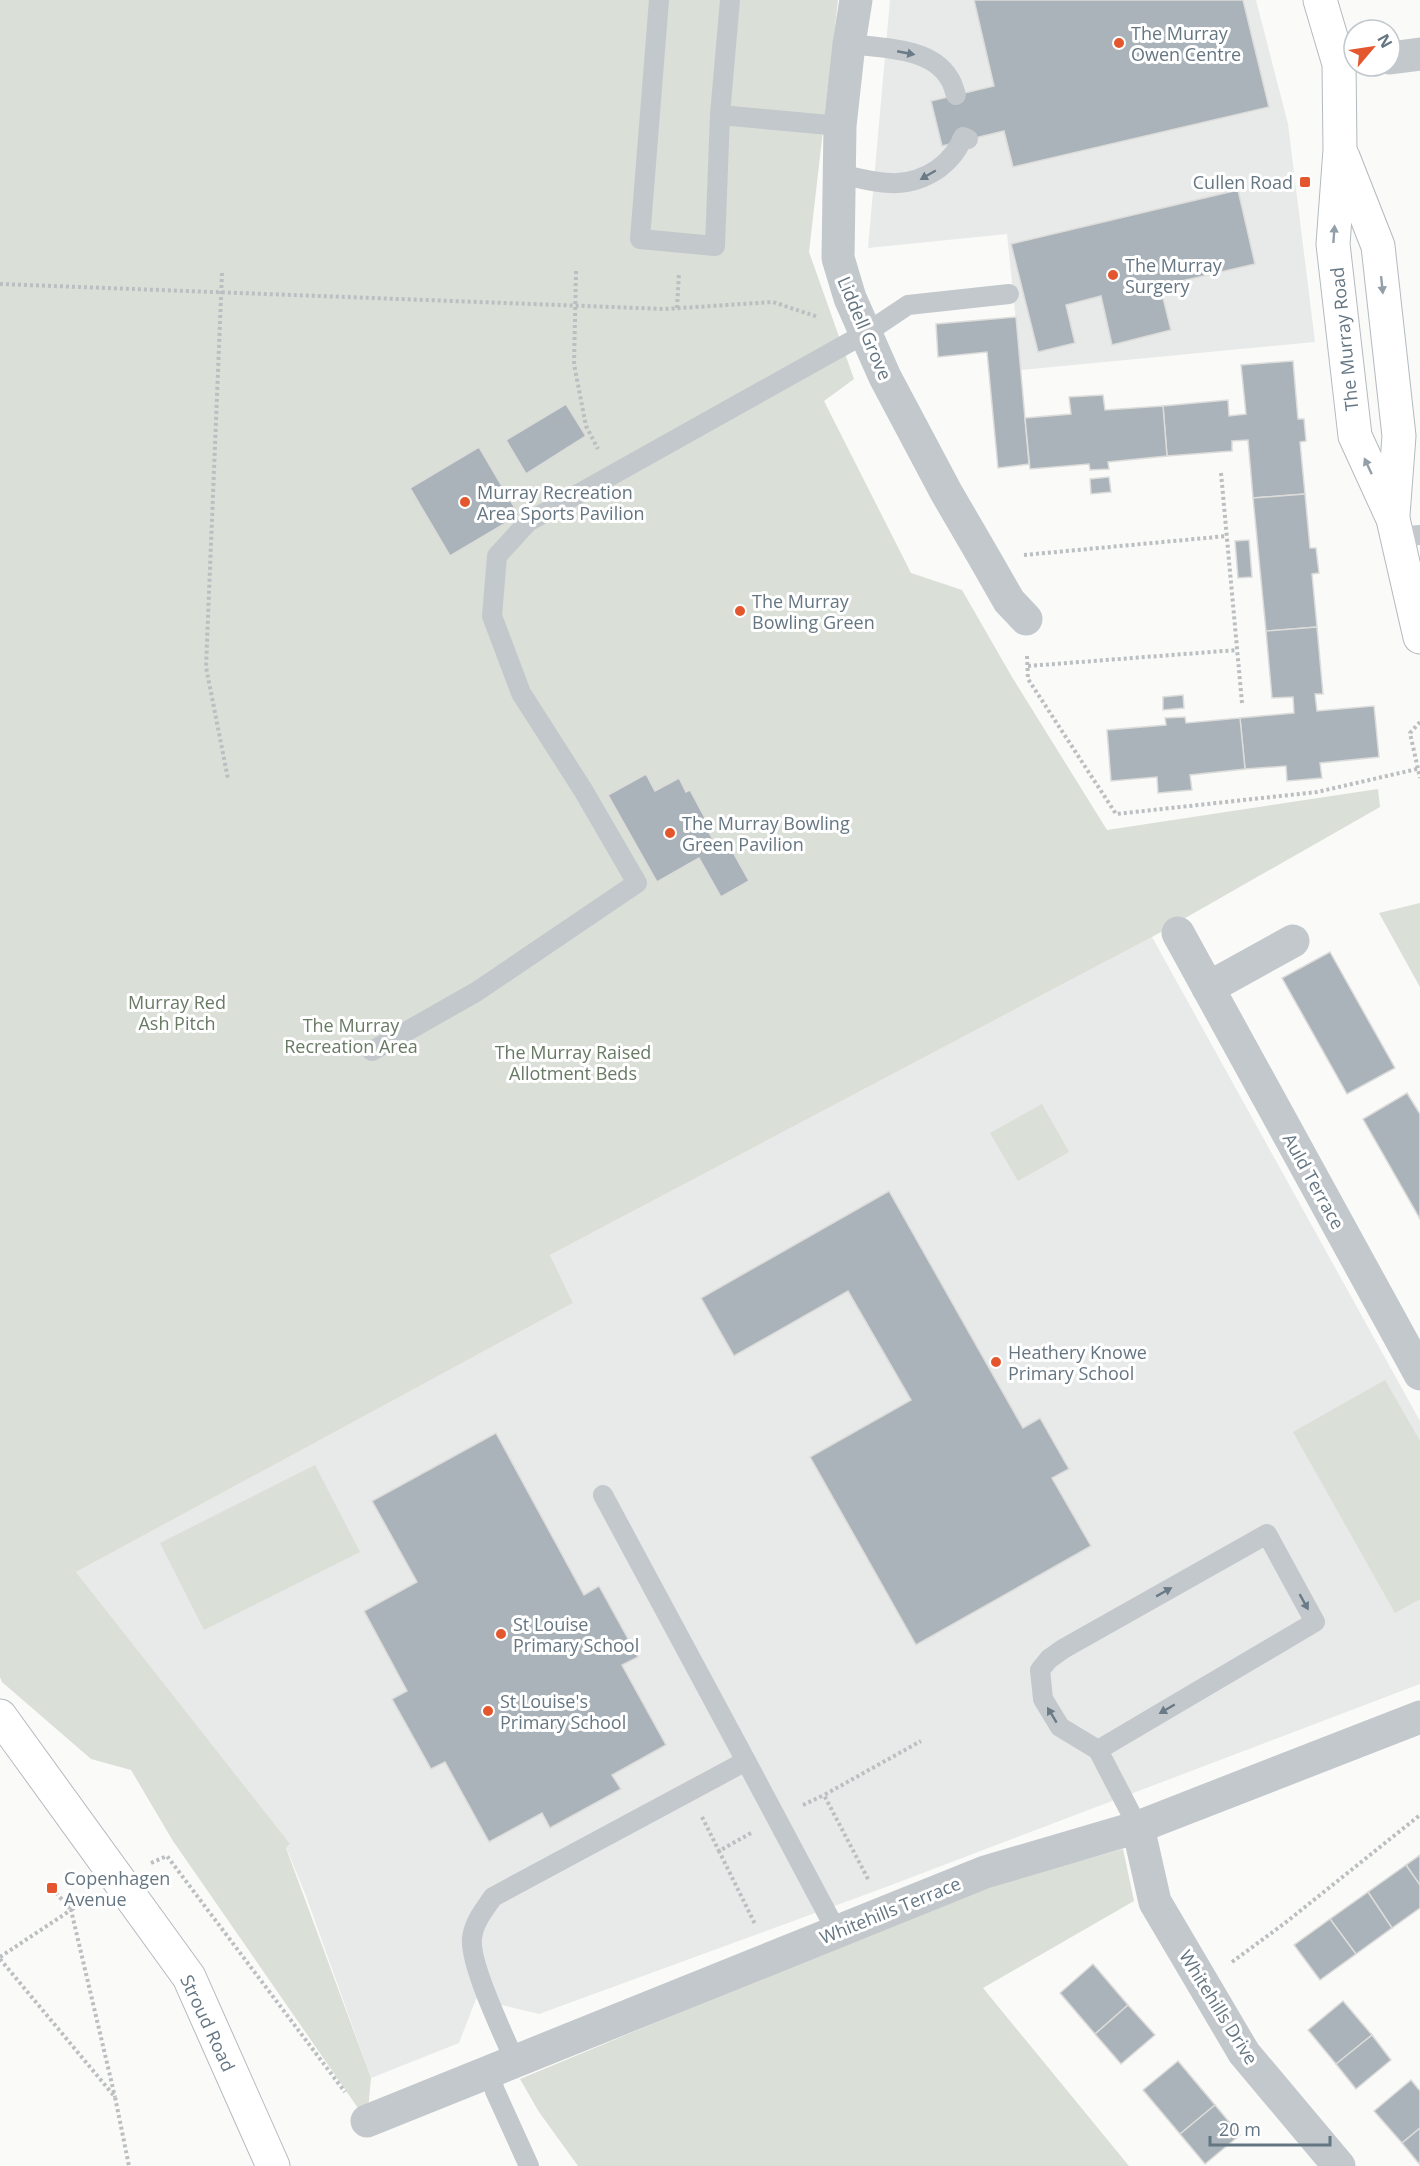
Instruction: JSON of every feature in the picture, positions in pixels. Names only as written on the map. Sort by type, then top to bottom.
[{"type":"street","name":"Liddell Grove","points":[[856,0],[840,126],[837,258],[850,298],[885,376],[946,492],[1009,601],[1026,619]]},
{"type":"street","name":"The Murray Road","points":[[1320,0],[1342,54]]},
{"type":"street","points":[[1402,56],[1420,54]]},
{"type":"street","name":"The Murray Road","points":[[1345,78],[1333,244],[1354,436],[1407,545]]},
{"type":"street","name":"The Murray Road","points":[[1340,150],[1378,246],[1399,436],[1407,545],[1420,637]]},
{"type":"street","name":"Auld Terrace","points":[[1178,933],[1420,1374]]},
{"type":"street","points":[[1208,988],[1293,941]]},
{"type":"street","name":"Stroud Road","points":[[0,1716],[189,1977],[273,2166]]},
{"type":"street","name":"Whitehills Terrace","points":[[367,2121],[985,1872],[1138,1827],[1420,1718]]},
{"type":"street","name":"Whitehills Drive","points":[[1138,1827],[1155,1902],[1244,2053],[1339,2166]]},
{"type":"lane","points":[[659,0],[640,239],[715,246],[720,116],[730,0]]},
{"type":"lane","points":[[849,44],[922,56],[938,65],[949,77],[956,95]]},
{"type":"lane","points":[[720,116],[840,126]]},
{"type":"lane","points":[[839,174],[883,183],[918,180],[947,162],[958,150],[963,137],[968,139]]},
{"type":"lane","points":[[372,1050],[476,992],[636,884],[583,790],[521,693],[492,616],[497,556],[528,522],[866,333],[908,305],[1009,294]]},
{"type":"lane","points":[[603,1495],[837,1932]]},
{"type":"lane","points":[[1098,1750],[1315,1622],[1267,1534],[1063,1649],[1049,1659],[1040,1670],[1043,1699],[1060,1727],[1098,1750],[1138,1827]]},
{"type":"lane","points":[[529,2166],[495,2091],[502,2067],[476,1968],[472,1939],[480,1915],[494,1898],[746,1761]]},
{"type":"path","points":[[576,271],[574,364],[586,426],[611,476]]},
{"type":"path","points":[[222,273],[206,667],[228,779]]},
{"type":"path","points":[[0,284],[665,309],[773,302],[866,333]]},
{"type":"path","points":[[1221,473],[1242,703]]},
{"type":"path","points":[[985,559],[1227,536]]},
{"type":"path","points":[[1026,619],[1028,679],[1116,814],[1317,792],[1417,769]]},
{"type":"path","points":[[1028,666],[1237,650]]},
{"type":"path","points":[[1420,723],[1410,733],[1420,778]]},
{"type":"path","points":[[772,1958],[719,1851],[921,1741]]},
{"type":"path","points":[[824,1795],[885,1912]]},
{"type":"path","points":[[1228,1965],[1285,1923],[1420,1815]]},
{"type":"path","points":[[167,1856],[367,2121]]},
{"type":"path","points":[[52,1888],[70,1910],[115,2097],[129,2166]]},
{"type":"path","points":[[70,1910],[0,1958],[115,2097]]},
{"type":"shaded area","points":[[890,0],[1256,0],[1288,124],[1315,342],[1021,370],[1007,234],[868,248]]},
{"type":"shaded area","name":"Heathery Knowe Primary School","points":[[1152,937],[1420,1421],[1420,1684],[886,1887],[539,2014],[476,1999],[459,2043],[371,2078],[306,1896],[286,1847],[290,1845],[76,1572],[573,1303],[550,1255]]},
{"type":"green space","name":"The Murray Recreation Area","points":[[0,0],[838,0],[809,252],[854,379],[824,401],[911,573],[962,590],[1012,677],[1107,830],[1378,789],[1380,807],[1152,937],[550,1255],[573,1303],[76,1572],[290,1844],[286,1848],[371,2078],[367,2121],[173,1841],[131,1770],[91,1759],[2,1682],[0,1677]]},
{"type":"green space","points":[[1420,903],[1420,987],[1379,913]]},
{"type":"green space","points":[[1042,1104],[1069,1152],[1018,1181],[990,1133]]},
{"type":"green space","points":[[1385,1380],[1420,1441],[1420,1599],[1395,1613],[1293,1432]]},
{"type":"green space","points":[[315,1465],[360,1552],[204,1630],[160,1543]]},
{"type":"green space","points":[[1123,1849],[1134,1901],[983,1988],[1129,2166],[578,2166],[539,2112],[520,2079],[972,1891]]},
{"type":"building","name":"The Murray Owen Centre","points":[[974,0],[1243,0],[1269,107],[1013,167],[1004,131],[942,146],[931,101],[994,86]]},
{"type":"building","name":"The Murray Surgery","points":[[1238,190],[1255,264],[1160,286],[1171,330],[1112,345],[1101,296],[1066,305],[1075,343],[1038,352],[1011,244]]},
{"type":"building","points":[[1016,317],[1029,464],[998,468],[987,352],[938,357],[936,324]]},
{"type":"building","points":[[1293,361],[1298,419],[1304,419],[1306,441],[1300,442],[1305,494],[1253,498],[1248,440],[1232,441],[1232,451],[1167,456],[1163,406],[1228,400],[1229,416],[1246,414],[1241,365]]},
{"type":"building","points":[[1103,395],[1105,410],[1163,406],[1167,456],[1108,462],[1109,469],[1090,470],[1089,464],[1030,469],[1025,418],[1071,414],[1069,397]]},
{"type":"building","points":[[566,404],[586,436],[526,474],[506,440]]},
{"type":"building","name":"Murray Recreation Area Sports Pavilion","points":[[479,447],[519,515],[450,556],[410,488]]},
{"type":"building","points":[[1109,477],[1111,492],[1091,494],[1090,479]]},
{"type":"building","points":[[1305,494],[1310,548],[1316,548],[1319,573],[1312,574],[1317,627],[1266,631],[1253,498]]},
{"type":"building","points":[[1249,540],[1252,577],[1238,578],[1235,541]]},
{"type":"building","points":[[1317,627],[1323,694],[1315,694],[1317,711],[1374,706],[1379,757],[1320,763],[1322,778],[1287,781],[1286,766],[1245,769],[1240,718],[1294,713],[1293,697],[1272,698],[1266,631]]},
{"type":"building","points":[[1183,695],[1184,708],[1163,710],[1163,697]]},
{"type":"building","points":[[1185,717],[1186,723],[1240,718],[1245,769],[1190,775],[1192,790],[1158,793],[1157,777],[1111,781],[1107,730],[1166,725],[1165,718]]},
{"type":"building","name":"The Murray Bowling Green Pavilion","points":[[646,774],[655,791],[679,778],[686,792],[690,790],[706,820],[703,822],[719,850],[729,845],[749,881],[721,897],[699,858],[657,882],[608,795]]},
{"type":"building","points":[[1330,952],[1395,1068],[1347,1094],[1282,978]]},
{"type":"building","points":[[1407,1093],[1420,1114],[1420,1219],[1363,1119]]},
{"type":"building","points":[[889,1191],[1023,1428],[1040,1418],[1069,1469],[1052,1478],[1091,1546],[916,1645],[810,1457],[911,1400],[848,1291],[734,1356],[701,1298]]},
{"type":"building","name":"St Louise Primary School","points":[[496,1433],[584,1595],[599,1586],[638,1657],[622,1665],[666,1745],[612,1775],[621,1789],[550,1828],[542,1813],[489,1842],[445,1762],[431,1769],[392,1699],[407,1691],[364,1611],[417,1582],[372,1501]]},
{"type":"building","points":[[1420,1855],[1420,1885],[1406,1865]]},
{"type":"building","points":[[1406,1865],[1420,1885],[1420,1908],[1392,1928],[1368,1892]]},
{"type":"building","points":[[1368,1892],[1392,1928],[1356,1954],[1330,1919]]},
{"type":"building","points":[[1330,1919],[1356,1954],[1320,1980],[1294,1945]]},
{"type":"building","points":[[1093,1964],[1128,2005],[1095,2034],[1060,1993]]},
{"type":"building","points":[[1343,2001],[1372,2035],[1336,2064],[1308,2030]]},
{"type":"building","points":[[1128,2005],[1155,2035],[1121,2064],[1095,2034]]},
{"type":"building","points":[[1372,2035],[1391,2060],[1356,2089],[1336,2064]]},
{"type":"building","points":[[1178,2061],[1215,2105],[1180,2134],[1143,2090]]},
{"type":"building","points":[[1411,2080],[1420,2091],[1420,2128],[1402,2143],[1374,2111]]},
{"type":"building","points":[[1215,2105],[1240,2135],[1205,2164],[1180,2134]]},
{"type":"building","points":[[1420,2128],[1420,2165],[1402,2143]]},
{"type":"place","name":"The Murray Owen Centre","points":[[1119,43]]},
{"type":"place","name":"Cullen Road","points":[[1305,182]]},
{"type":"place","name":"The Murray Surgery","points":[[1113,275]]},
{"type":"place","name":"Murray Recreation Area Sports Pavilion","points":[[465,502]]},
{"type":"place","name":"The Murray Bowling Green","points":[[740,611]]},
{"type":"place","name":"The Murray Bowling Green Pavilion","points":[[670,833]]},
{"type":"place","name":"Heathery Knowe Primary School","points":[[996,1362]]},
{"type":"place","name":"St Louise Primary School","points":[[501,1634]]},
{"type":"place","name":"St Louise's Primary School","points":[[488,1711]]},
{"type":"place","name":"Copenhagen Avenue","points":[[52,1888]]},
{"type":"park label","name":"Murray Red Ash Pitch","points":[[177,1012]]},
{"type":"park label","name":"The Murray Raised Allotment Beds","points":[[573,1062]]}]
